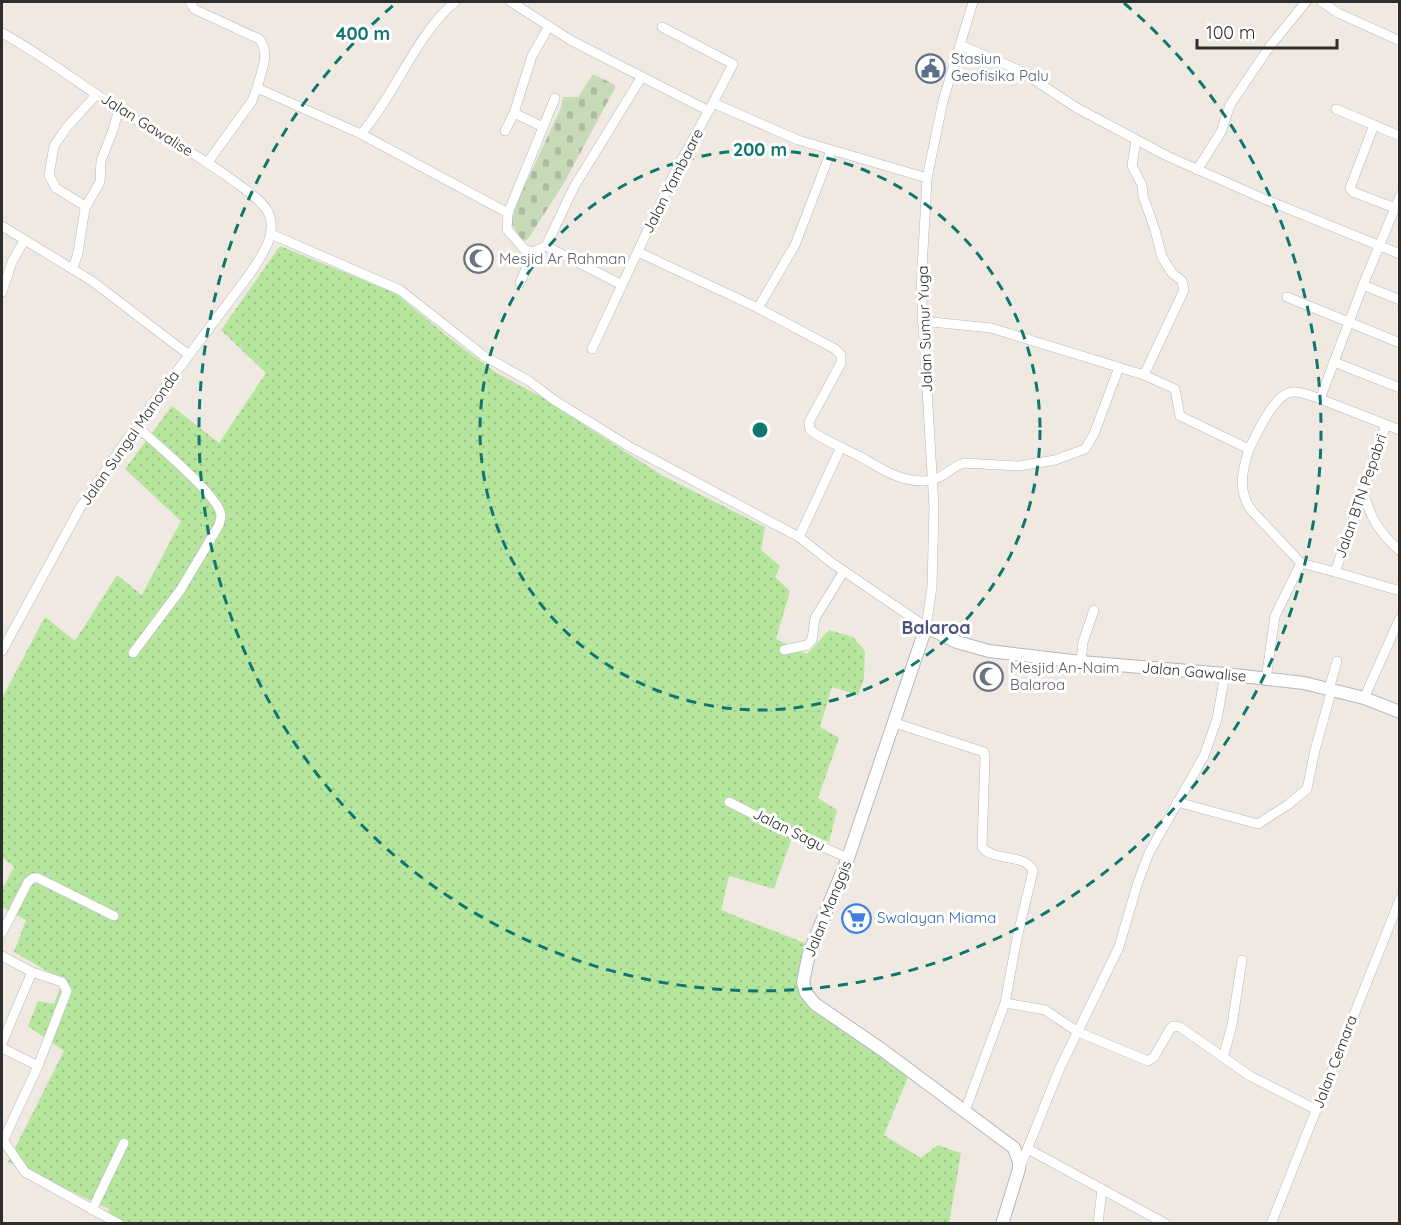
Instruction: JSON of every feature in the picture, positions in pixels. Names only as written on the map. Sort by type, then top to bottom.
[{"type":"street","points":[[190,2],[194,9],[259,39],[264,45],[265,55],[256,88],[248,106],[208,162]]},
{"type":"street","points":[[361,134],[377,116],[445,9],[455,2]]},
{"type":"street","points":[[511,2],[641,78],[787,136],[927,178]]},
{"type":"street","name":"Jalan Sumur Yuga","points":[[926,627],[932,587],[934,507],[921,288],[927,178],[943,101],[973,2]]},
{"type":"street","points":[[1197,170],[1221,132],[1230,105],[1270,46],[1306,2]]},
{"type":"street","points":[[1322,2],[1338,13],[1400,41]]},
{"type":"street","points":[[505,130],[514,113],[532,56],[549,26]]},
{"type":"street","name":"Jalan Yambaare","points":[[592,349],[675,172],[733,64],[662,27]]},
{"type":"street","name":"Jalan Gawalise","points":[[2,33],[119,109],[208,162],[256,197],[268,211],[271,234],[400,290],[484,356],[529,381],[554,400],[630,447],[799,537],[926,627],[957,642],[980,649],[1081,662],[1304,683],[1399,709]]},
{"type":"street","points":[[960,45],[1019,70],[1064,100],[1136,140],[1197,170],[1400,254]]},
{"type":"street","points":[[520,284],[534,252],[546,246],[574,187],[641,78]]},
{"type":"street","points":[[256,88],[361,134],[508,213]]},
{"type":"street","points":[[85,206],[56,188],[49,175],[54,146],[67,127],[98,94]]},
{"type":"street","points":[[534,252],[524,249],[507,229],[508,213],[555,98]]},
{"type":"street","points":[[73,268],[78,253],[85,206],[100,182],[101,161],[119,109]]},
{"type":"street","points":[[1336,109],[1400,136]]},
{"type":"street","points":[[514,113],[543,127]]},
{"type":"street","points":[[1374,125],[1350,188],[1353,192],[1395,208]]},
{"type":"street","points":[[1136,140],[1132,166],[1142,185],[1143,196],[1162,257],[1172,273],[1182,281],[1184,290],[1144,375]]},
{"type":"street","points":[[758,309],[795,245],[831,150]]},
{"type":"street","points":[[1320,399],[1400,196]]},
{"type":"street","points":[[2,226],[73,268],[189,355]]},
{"type":"street","name":"Jalan Sungai Manonda","points":[[2,651],[80,508],[136,426],[249,275],[271,234]]},
{"type":"street","points":[[2,292],[12,262],[24,241]]},
{"type":"street","points":[[546,246],[622,285]]},
{"type":"street","points":[[638,252],[758,309],[835,349],[841,355],[841,363],[809,424],[810,430],[897,477],[910,480],[932,480],[964,463],[1019,466],[1055,460],[1085,449],[1094,434],[1119,367]]},
{"type":"street","points":[[1363,285],[1400,300]]},
{"type":"street","points":[[1287,297],[1400,344]]},
{"type":"street","points":[[922,321],[991,328],[1144,375],[1175,389],[1178,410],[1183,418],[1249,449],[1243,466],[1242,480],[1242,495],[1246,504],[1301,563],[1335,572]]},
{"type":"street","points":[[1335,362],[1400,388]]},
{"type":"street","name":"Jalan BTN Pepabri","points":[[1249,449],[1270,411],[1290,392],[1304,393],[1400,430]]},
{"type":"street","name":"Jalan BTN Pepabri","points":[[1386,425],[1335,572],[1400,591]]},
{"type":"street","points":[[133,653],[181,589],[219,525],[221,515],[218,507],[183,468],[136,426]]},
{"type":"street","points":[[799,537],[841,447]]},
{"type":"street","points":[[1363,491],[1369,513],[1378,530],[1400,551]]},
{"type":"street","points":[[1266,679],[1275,616],[1301,563]]},
{"type":"street","points":[[784,650],[807,645],[812,640],[815,618],[844,571]]},
{"type":"street","points":[[1081,662],[1083,642],[1094,610]]},
{"type":"street","points":[[1364,698],[1400,618]]},
{"type":"street","name":"Jalan Manggis","points":[[926,627],[896,723],[848,858],[809,953],[803,982],[806,993],[822,1009],[1014,1148],[1019,1169]]},
{"type":"street","points":[[1177,802],[1258,824],[1305,792],[1337,661]]},
{"type":"street","points":[[1002,1224],[1019,1169],[1059,1070],[1119,947],[1149,853],[1177,802],[1193,780],[1212,736],[1222,702],[1225,674]]},
{"type":"street","points":[[896,723],[984,752],[982,847],[987,853],[1027,864],[1032,868],[1033,875],[1017,938],[1005,1004],[965,1111]]},
{"type":"street","name":"Jalan Sagu","points":[[729,802],[784,830],[848,858]]},
{"type":"street","points":[[2,933],[28,882],[33,878],[38,878],[114,916]]},
{"type":"street","name":"Jalan Cemara","points":[[1271,1224],[1400,899]]},
{"type":"street","points":[[2,956],[32,972],[62,982],[67,991],[38,1066],[2,1141],[25,1172],[119,1224]]},
{"type":"street","points":[[1223,1058],[1233,1025],[1242,960]]},
{"type":"street","points":[[2,1042],[32,972]]},
{"type":"street","points":[[1005,1004],[1045,1010],[1078,1032],[1148,1061],[1154,1057],[1170,1029],[1173,1026],[1180,1027],[1251,1076],[1317,1110]]},
{"type":"street","points":[[2,1048],[38,1066]]},
{"type":"street","points":[[92,1209],[124,1143]]},
{"type":"street","points":[[1028,1149],[1102,1189],[1148,1219],[1166,1224]]},
{"type":"street","points":[[1098,1224],[1102,1189]]},
{"type":"green space","points":[[593,74],[615,85],[615,88],[564,183],[528,239],[523,242],[511,223],[517,202],[561,108],[563,97],[578,97]]},
{"type":"green space","points":[[280,246],[395,293],[495,372],[538,395],[663,476],[765,527],[761,550],[780,566],[775,577],[790,591],[776,639],[807,654],[829,630],[853,637],[865,651],[864,679],[858,695],[832,687],[820,727],[839,738],[818,798],[837,810],[829,842],[795,829],[774,889],[729,876],[721,910],[815,947],[810,981],[824,1018],[910,1072],[884,1135],[921,1158],[938,1145],[961,1153],[949,1223],[105,1223],[109,1209],[8,1162],[64,1051],[28,1026],[38,1001],[54,1004],[63,980],[14,952],[26,920],[2,907],[2,889],[14,867],[2,857],[2,698],[45,617],[75,641],[117,575],[142,595],[181,521],[125,469],[172,406],[219,443],[266,373],[221,330]]},
{"type":"place","name":"Stasiun Geofisika Palu","points":[[930,68]]},
{"type":"place","name":"Mesjid Ar Rahman","points":[[478,259]]},
{"type":"place","name":"Mesjid An-Naim Balaroa","points":[[989,677]]},
{"type":"place","name":"Swalayan Miama","points":[[856,918]]},
{"type":"district","name":"Balaroa","points":[[936,628]]}]
